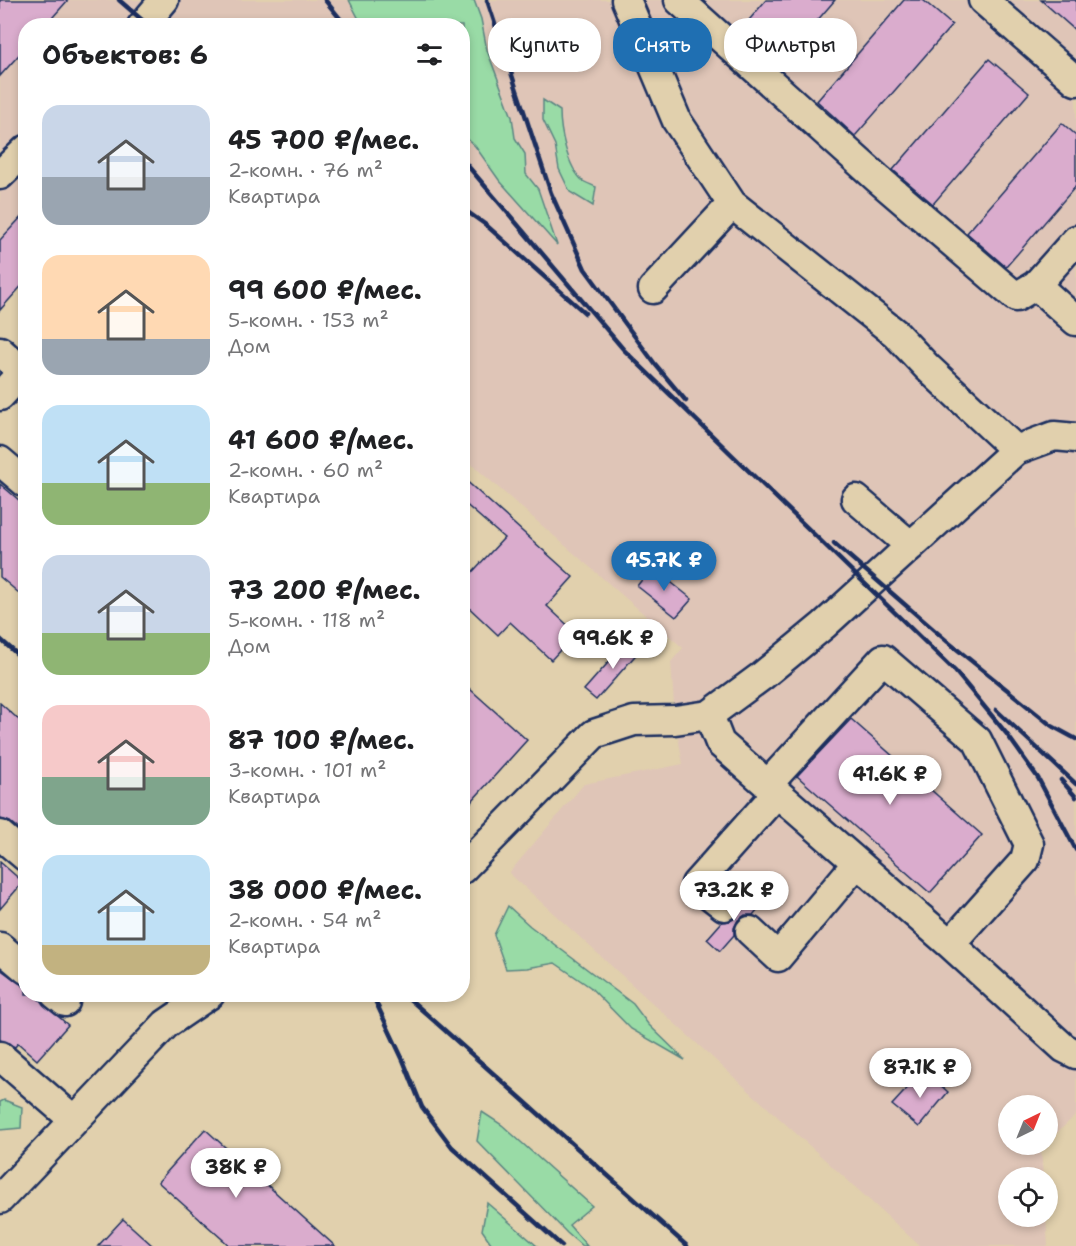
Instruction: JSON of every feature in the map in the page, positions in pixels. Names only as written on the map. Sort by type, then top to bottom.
[{"type":"lane","points":[[149,18],[165,0]]},
{"type":"lane","points":[[626,0],[677,121],[732,204],[895,333],[927,367],[1016,450]]},
{"type":"lane","points":[[679,0],[877,178],[1016,297],[1036,285],[1076,240]]},
{"type":"lane","points":[[983,0],[1076,81]]},
{"type":"lane","points":[[0,175],[18,158]]},
{"type":"lane","points":[[653,290],[732,204]]},
{"type":"lane","points":[[1036,285],[1076,321]]},
{"type":"lane","points":[[0,351],[18,365]]},
{"type":"lane","points":[[1,395],[18,377]]},
{"type":"lane","points":[[470,861],[594,734],[633,721],[675,720],[709,715],[824,626],[1016,450],[1054,436],[1076,438]]},
{"type":"lane","points":[[0,460],[18,476]]},
{"type":"lane","points":[[856,499],[911,546]]},
{"type":"lane","points":[[724,906],[696,884],[772,789],[883,659],[977,740],[1029,844],[1025,860],[950,944]]},
{"type":"lane","points":[[709,715],[720,744],[950,944],[1064,1048],[1076,1054]]},
{"type":"lane","points":[[0,835],[18,850]]},
{"type":"lane","points":[[750,931],[778,957],[857,863]]},
{"type":"lane","points":[[0,947],[18,962]]},
{"type":"lane","points":[[0,1198],[166,1024],[198,1002]]},
{"type":"lane","points":[[0,1056],[74,1120]]},
{"type":"shaded area","points":[[0,0],[1076,0],[1076,1115],[1058,1132],[1058,1095],[998,1095],[998,1155],[1042,1155],[1042,1167],[998,1167],[998,1227],[1047,1227],[1048,1246],[920,1246],[509,873],[584,784],[683,764],[675,720],[671,662],[683,648],[470,463],[470,18],[18,18],[18,286],[0,299]]},
{"type":"green space","points":[[349,0],[474,0],[481,19],[488,53],[488,72],[495,72],[512,117],[515,138],[525,154],[526,174],[538,189],[557,245],[499,180],[470,141],[470,18],[358,18]]},
{"type":"green space","points":[[543,100],[560,111],[565,148],[577,175],[583,181],[596,187],[593,206],[570,192],[559,169],[555,145],[543,120]]},
{"type":"green space","points":[[508,906],[530,926],[633,1004],[648,1024],[685,1060],[631,1029],[590,987],[555,963],[506,969],[494,935]]},
{"type":"green space","points":[[4,1100],[22,1107],[21,1128],[0,1130],[0,1102]]},
{"type":"green space","points":[[482,1112],[502,1125],[592,1206],[569,1225],[587,1246],[582,1246],[567,1233],[477,1141]]},
{"type":"green space","points":[[487,1203],[537,1246],[493,1246],[482,1230]]},
{"type":"building","points":[[0,0],[68,0],[52,18],[18,18],[18,56],[0,76]]},
{"type":"building","points":[[766,0],[835,0],[819,18],[751,18]]},
{"type":"building","points":[[904,0],[923,0],[952,25],[855,136],[817,101],[842,72],[857,72],[857,55]]},
{"type":"building","points":[[1041,0],[1076,0],[1076,31]]},
{"type":"building","points":[[989,59],[1029,93],[933,204],[893,170]]},
{"type":"building","points":[[1062,123],[1076,135],[1076,186],[1006,267],[967,233]]},
{"type":"building","points":[[18,221],[18,290],[0,310],[0,240]]},
{"type":"building","points":[[0,484],[18,499],[18,592],[0,577]]},
{"type":"building","points":[[470,484],[573,577],[547,606],[576,633],[551,660],[510,622],[498,635],[470,609],[470,574],[504,538],[470,508]]},
{"type":"building","points":[[652,567],[692,599],[676,617],[637,586]]},
{"type":"building","points":[[629,639],[641,649],[596,700],[584,690]]},
{"type":"building","points":[[470,689],[527,740],[470,803]]},
{"type":"building","points":[[0,703],[18,719],[18,828],[10,822],[0,819]]},
{"type":"building","points":[[851,719],[982,835],[930,893],[797,776]]},
{"type":"building","points":[[0,862],[18,878],[18,888],[0,909]]},
{"type":"building","points":[[749,892],[762,904],[753,915],[745,915],[738,920],[734,928],[734,935],[720,951],[707,939],[722,922],[737,917],[740,903]]},
{"type":"building","points":[[0,969],[18,982],[18,1002],[42,1002],[68,1025],[37,1060],[18,1043],[15,1047],[0,1040]]},
{"type":"building","points":[[924,1070],[948,1092],[919,1127],[892,1105]]},
{"type":"building","points":[[205,1129],[335,1246],[230,1246],[158,1182]]},
{"type":"building","points":[[123,1219],[153,1246],[98,1246]]},
{"type":"railway","points":[[119,0],[140,18]]},
{"type":"railway","points":[[325,0],[340,18]]},
{"type":"railway","points":[[487,0],[551,193],[585,269],[655,364],[686,401]]},
{"type":"railway","points":[[470,168],[624,350],[955,671],[1006,733],[1038,778],[1076,850]]},
{"type":"railway","points":[[470,214],[486,225],[585,313]]},
{"type":"railway","points":[[834,543],[948,642],[1052,726],[1076,739]]},
{"type":"railway","points":[[0,639],[18,655]]},
{"type":"railway","points":[[996,710],[1076,784]]},
{"type":"railway","points":[[1061,780],[1076,797]]},
{"type":"railway","points":[[376,1002],[422,1107],[452,1147],[562,1246]]},
{"type":"railway","points":[[413,1002],[687,1246]]}]
